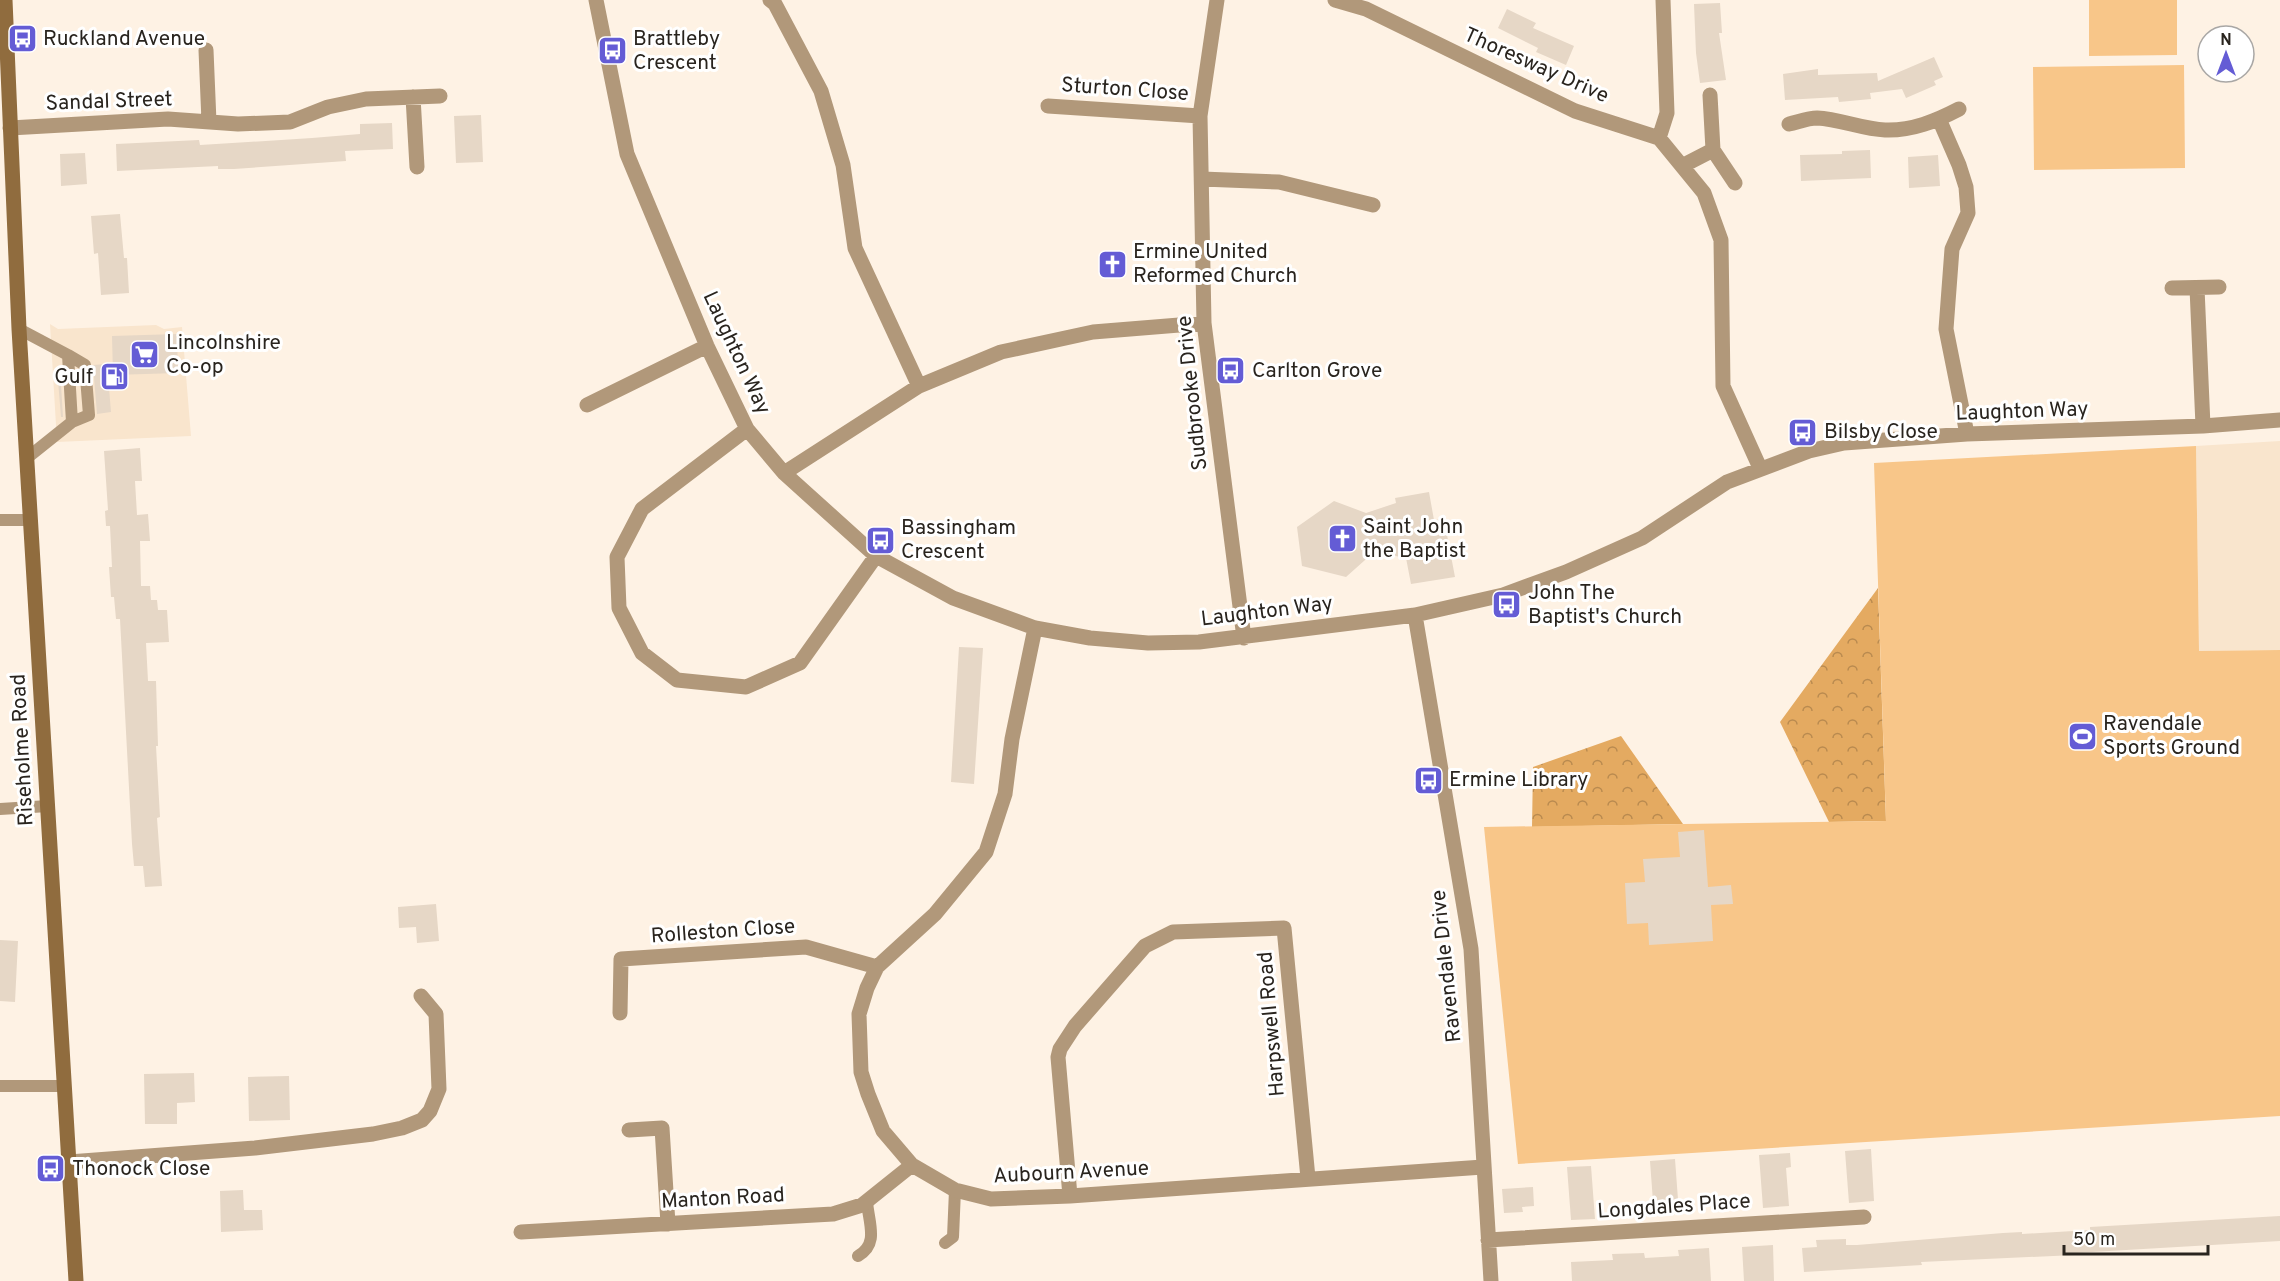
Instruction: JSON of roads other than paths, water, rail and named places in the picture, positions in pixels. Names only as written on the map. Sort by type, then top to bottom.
[{"type":"main road","name":"Riseholme Road","points":[[5,0],[19,329],[76,1281]]},
{"type":"street","name":"Laughton Way","points":[[596,0],[627,154],[707,346],[747,429],[784,473],[876,556],[953,598],[1035,628],[1090,638],[1148,644],[1244,638],[1415,615],[1503,595],[1566,572],[1641,538],[1727,482],[1809,451],[1844,443],[1967,434],[2203,426],[2280,420]]},
{"type":"street","points":[[770,0],[775,4],[821,91],[843,165],[855,248],[919,387]]},
{"type":"street","name":"Sudbrooke Drive","points":[[1217,0],[1200,116],[1204,323],[1244,638]]},
{"type":"street","name":"Thoresway Drive","points":[[1335,0],[1366,9],[1575,111],[1659,138]]},
{"type":"street","points":[[1663,0],[1667,113],[1659,138],[1704,193],[1720,240],[1723,386],[1760,468]]},
{"type":"street","points":[[206,50],[210,122]]},
{"type":"street","points":[[1710,95],[1713,150],[1735,183]]},
{"type":"street","name":"Sandal Street","points":[[10,128],[168,119],[238,124],[290,122],[328,107],[366,99],[440,96]]},
{"type":"street","points":[[414,97],[417,167]]},
{"type":"street","name":"Sturton Close","points":[[1048,106],[1200,116]]},
{"type":"street","points":[[1790,124],[1814,118],[1844,121],[1884,130],[1911,128],[1939,119],[1959,109]]},
{"type":"street","points":[[1939,119],[1966,187],[1968,213],[1952,249],[1946,328],[1967,434]]},
{"type":"street","points":[[1682,166],[1713,150]]},
{"type":"street","points":[[1202,179],[1279,182],[1373,205]]},
{"type":"street","points":[[2172,288],[2219,287]]},
{"type":"street","points":[[2197,288],[2203,426]]},
{"type":"street","points":[[784,473],[919,387],[1001,352],[1093,332],[1204,323]]},
{"type":"street","points":[[587,405],[707,346]]},
{"type":"street","points":[[747,429],[642,509],[618,557],[619,608],[642,654],[677,680],[746,687],[800,663],[876,556]]},
{"type":"street","name":"Ravendale Drive","points":[[1415,615],[1471,950],[1491,1281]]},
{"type":"street","name":"Aubourn Avenue","points":[[1035,628],[1012,739],[1005,794],[986,852],[935,914],[877,967],[867,988],[859,1014],[861,1072],[880,1125],[912,1165],[955,1190],[990,1199],[1070,1196],[1483,1167]]},
{"type":"street","name":"Harpswell Road","points":[[1070,1196],[1058,1057],[1060,1049],[1075,1026],[1145,946],[1173,932],[1284,928],[1308,1178]]},
{"type":"street","name":"Rolleston Close","points":[[620,1013],[621,959],[806,947],[877,967]]},
{"type":"street","points":[[69,1162],[302,1143],[373,1134],[402,1128],[422,1120],[430,1111],[439,1089],[436,1014],[421,996]]},
{"type":"street","points":[[629,1130],[662,1128],[668,1224]]},
{"type":"street","name":"Manton Road","points":[[521,1232],[833,1214],[867,1202],[912,1165]]},
{"type":"street","name":"Longdales Place","points":[[1488,1240],[1864,1217]]},
{"type":"lane","points":[[19,329],[68,355],[77,366],[81,416],[27,458]]},
{"type":"lane","points":[[0,520],[31,519]]},
{"type":"lane","points":[[0,809],[48,806]]},
{"type":"lane","points":[[0,1086],[64,1086]]},
{"type":"lane","points":[[945,1243],[953,1237],[955,1190]]},
{"type":"lane","points":[[858,1256],[868,1250],[872,1243],[867,1202]]},
{"type":"place","name":"Ruckland Avenue","points":[[22,39]]},
{"type":"place","name":"Brattleby Crescent","points":[[612,51]]},
{"type":"place","name":"Ermine United Reformed Church","points":[[1112,264]]},
{"type":"place","name":"Lincolnshire Co-op","points":[[145,355]]},
{"type":"place","name":"Carlton Grove","points":[[1231,371]]},
{"type":"place","name":"Gulf","points":[[114,377]]},
{"type":"place","name":"Bilsby Close","points":[[1803,432]]},
{"type":"place","name":"Saint John the Baptist","points":[[1342,539]]},
{"type":"place","name":"Bassingham Crescent","points":[[880,540]]},
{"type":"place","name":"John The Baptist's Church","points":[[1507,605]]},
{"type":"place","name":"Ravendale Sports Ground","points":[[2082,736]]},
{"type":"place","name":"Ermine Library","points":[[1428,780]]},
{"type":"place","name":"Thonock Close","points":[[51,1169]]}]
